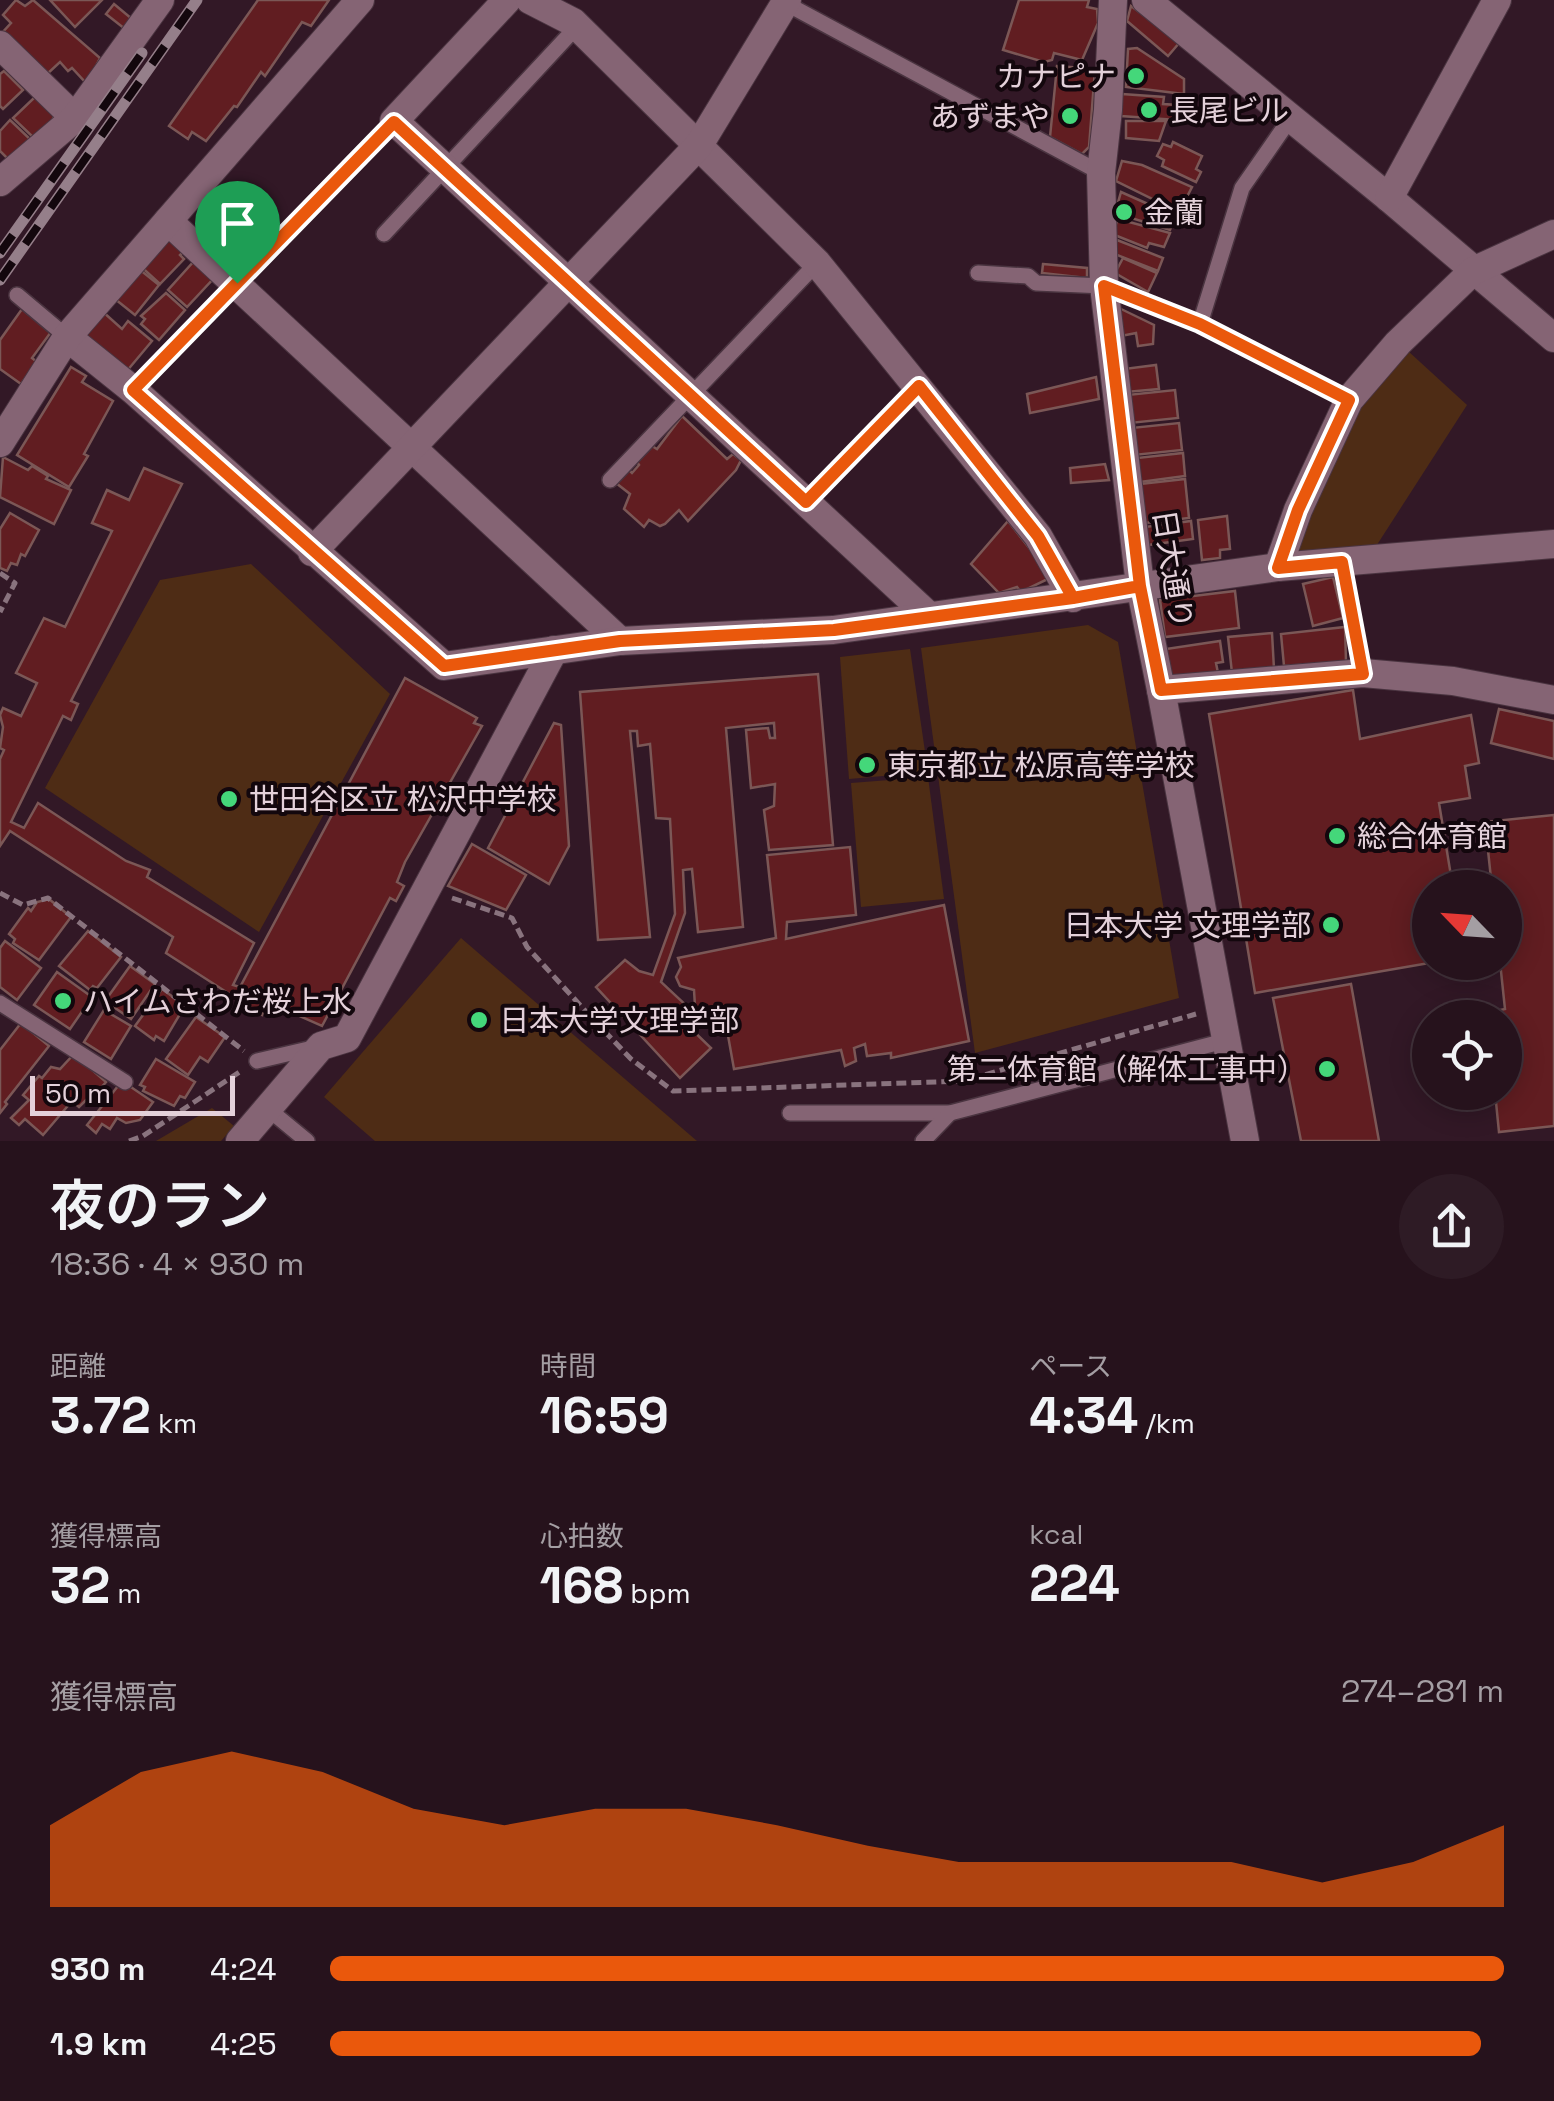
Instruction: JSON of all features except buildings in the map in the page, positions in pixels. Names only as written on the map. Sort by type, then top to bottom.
[{"type":"street","points":[[0,182],[75,118],[160,0]]},
{"type":"street","points":[[0,444],[67,337],[360,0]]},
{"type":"street","points":[[507,0],[394,122],[928,616]]},
{"type":"street","points":[[530,0],[576,19],[817,263],[1038,536],[1073,598]]},
{"type":"street","name":"日大通り","points":[[1113,0],[1101,173],[1104,286],[1140,586],[1245,1141]]},
{"type":"street","points":[[1146,0],[1554,338]]},
{"type":"street","points":[[1389,198],[1497,0]]},
{"type":"street","points":[[312,552],[700,145],[786,2]]},
{"type":"street","points":[[0,44],[75,118]]},
{"type":"street","points":[[168,221],[620,641]]},
{"type":"street","points":[[1278,568],[1298,510],[1349,400],[1398,343],[1473,270],[1554,234]]},
{"type":"street","points":[[67,337],[133,390],[444,666],[620,641],[834,630],[1278,568],[1554,544]]},
{"type":"street","points":[[240,1141],[321,1046],[346,1038],[554,650]]},
{"type":"street","points":[[1161,690],[1363,674],[1453,681],[1554,700]]},
{"type":"lane","points":[[786,2],[1101,173]]},
{"type":"lane","points":[[384,234],[576,19]]},
{"type":"lane","points":[[1200,324],[1242,188],[1290,119]]},
{"type":"lane","points":[[133,390],[394,122]]},
{"type":"lane","points":[[610,480],[817,263]]},
{"type":"lane","points":[[978,273],[1028,276],[1036,283],[1104,286],[1200,324],[1349,400]]},
{"type":"lane","points":[[18,295],[67,337]]},
{"type":"lane","points":[[806,502],[919,386]]},
{"type":"lane","points":[[1342,562],[1363,674]]},
{"type":"lane","points":[[0,1004],[124,1082]]},
{"type":"lane","points":[[790,1114],[950,1113],[1228,1040]]},
{"type":"lane","points":[[257,1060],[321,1046]]},
{"type":"lane","points":[[267,1108],[307,1141]]},
{"type":"lane","points":[[924,1141],[950,1113]]},
{"type":"path","points":[[0,573],[15,582],[0,612]]},
{"type":"path","points":[[426,890],[512,918],[527,947],[590,1016],[632,1058],[673,1091],[963,1081],[1221,1006]]},
{"type":"path","points":[[0,893],[23,905],[48,898],[257,1060],[143,1136],[129,1141]]},
{"type":"shaded area","points":[[1408,351],[1467,405],[1373,551],[1293,554],[1355,411]]},
{"type":"shaded area","points":[[251,564],[390,694],[259,932],[45,788],[160,580]]},
{"type":"shaded area","points":[[1088,625],[1118,642],[1179,998],[975,1053],[921,648]]},
{"type":"shaded area","points":[[910,649],[928,772],[849,779],[840,657]]},
{"type":"shaded area","points":[[928,777],[944,899],[861,907],[851,783]]},
{"type":"shaded area","points":[[461,938],[697,1141],[375,1141],[324,1097]]},
{"type":"shaded area","points":[[212,1108],[234,1126],[221,1141],[156,1141]]},
{"type":"railway","points":[[0,280],[197,0]]},
{"type":"railway","points":[[0,253],[142,53]]},
{"type":"place","name":"カナピナ","points":[[1136,76]]},
{"type":"place","name":"長尾ビル","points":[[1149,110]]},
{"type":"place","name":"あずまや","points":[[1070,116]]},
{"type":"place","name":"金蘭","points":[[1124,212]]},
{"type":"place","name":"東京都立 松原高等学校","points":[[867,765]]},
{"type":"place","name":"世田谷区立 松沢中学校","points":[[229,799]]},
{"type":"place","name":"総合体育館","points":[[1337,836]]},
{"type":"place","name":"日本大学 文理学部","points":[[1331,925]]},
{"type":"place","name":"ハイムさわだ桜上水","points":[[63,1001]]},
{"type":"place","name":"日本大学文理学部","points":[[479,1020]]},
{"type":"place","name":"第二体育館（解体工事中）","points":[[1327,1069]]},
{"type":"route","points":[[237,283],[133,390],[444,666],[620,641],[834,630],[1073,598],[1140,586],[1161,690],[1363,674],[1342,562],[1278,568],[1298,510],[1349,400],[1200,324],[1104,286],[1140,586],[1073,598],[1038,536],[919,386],[806,502],[394,122],[237,283]]}]
